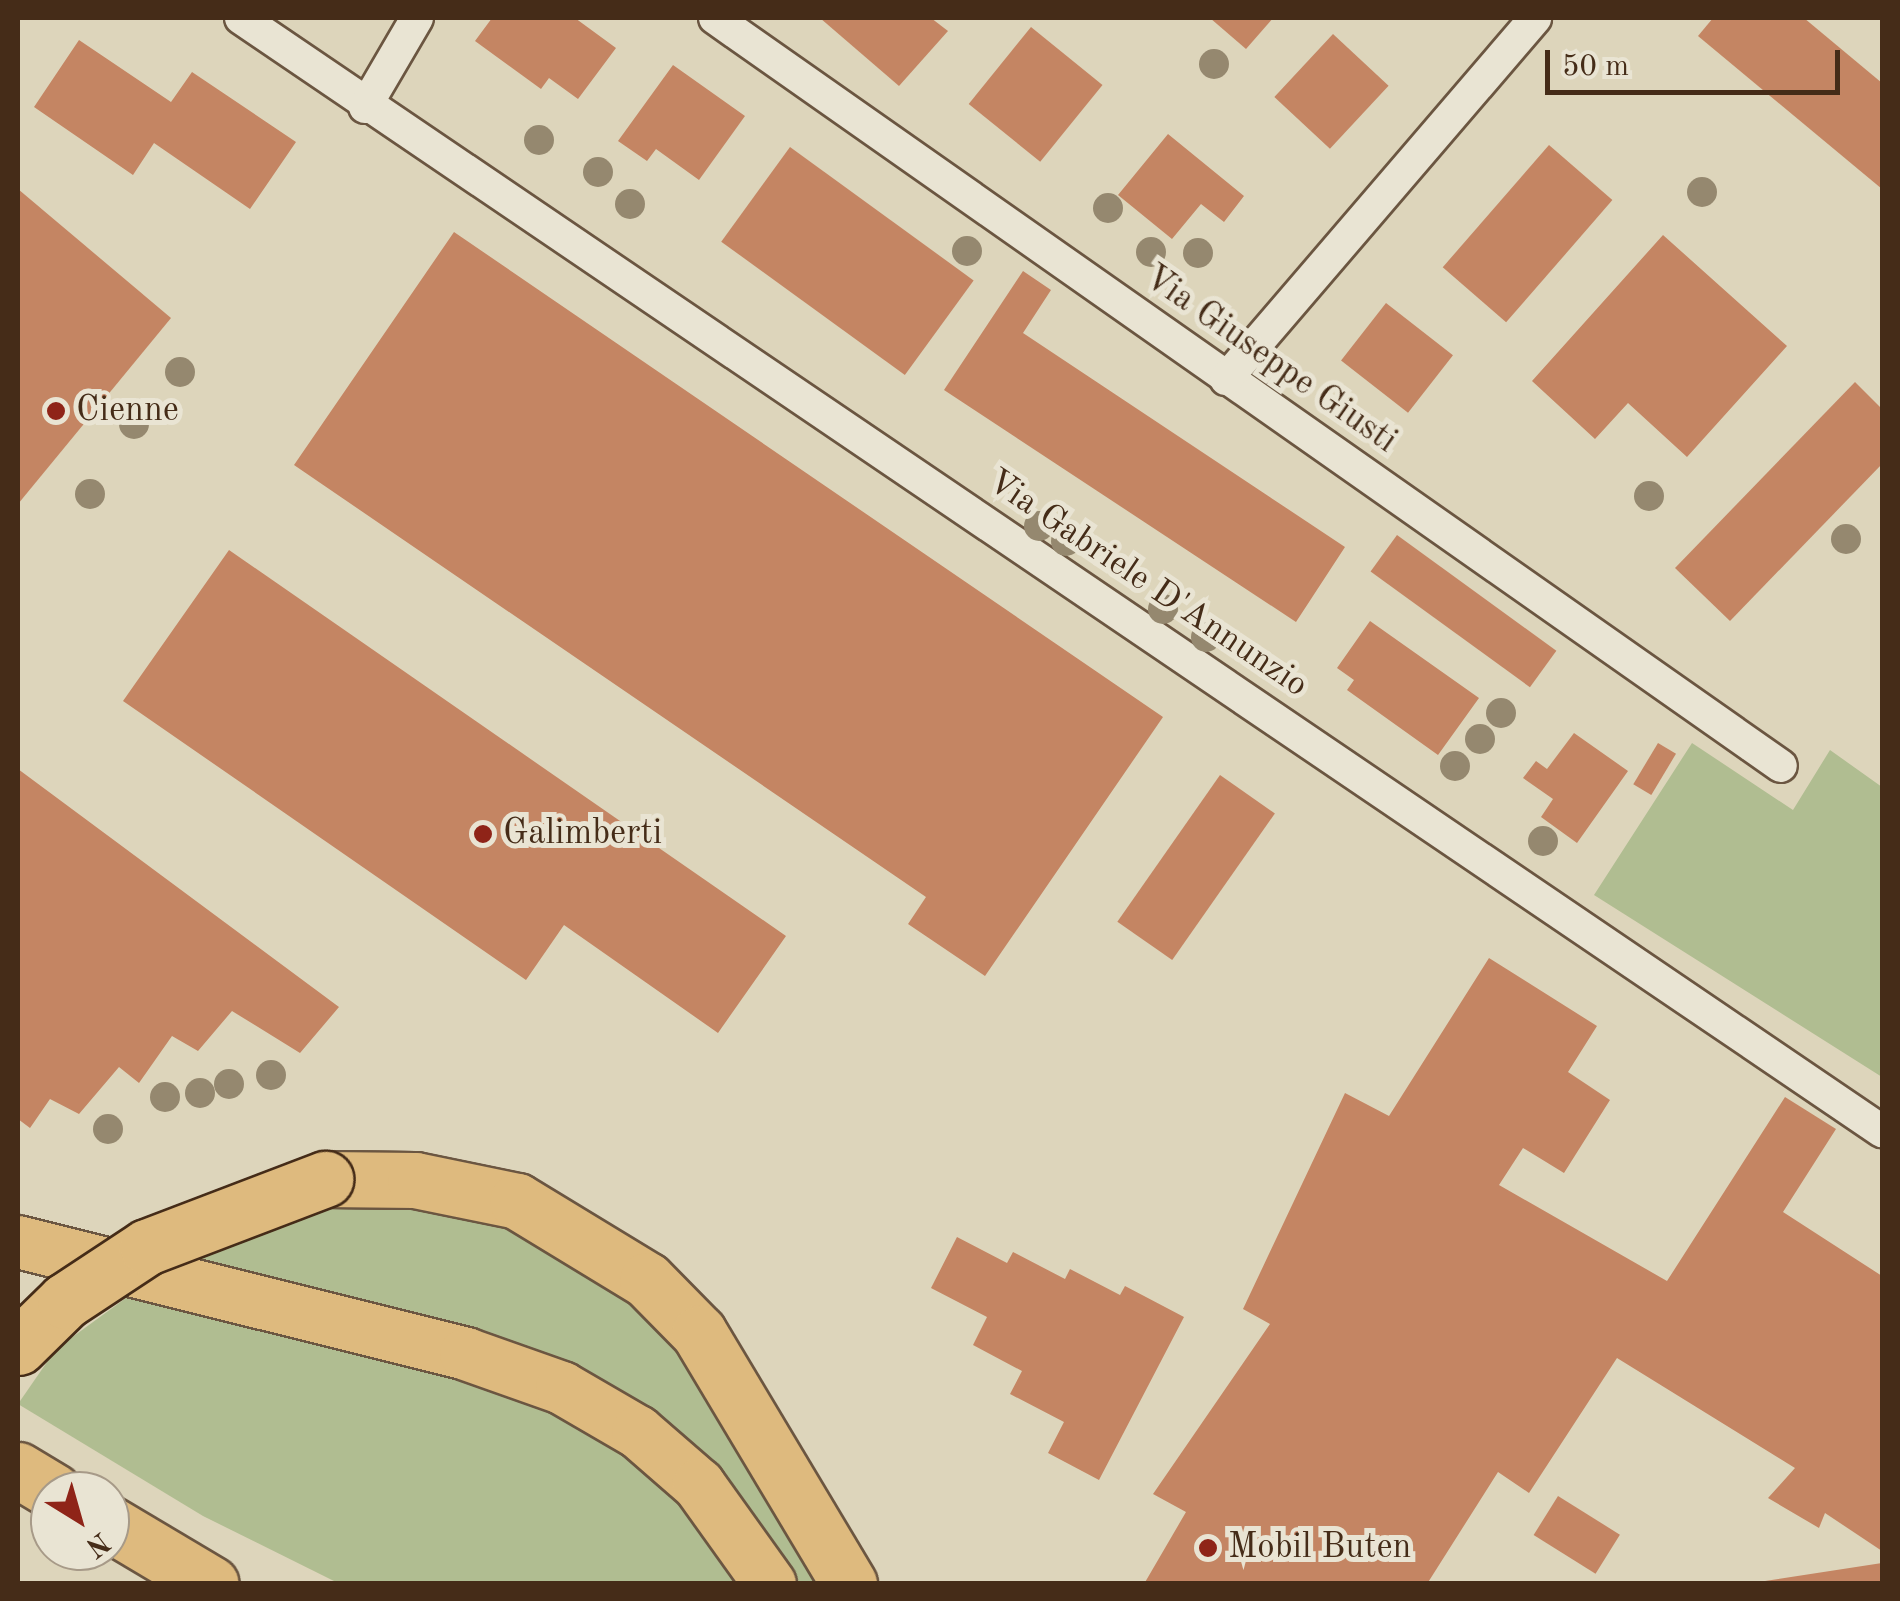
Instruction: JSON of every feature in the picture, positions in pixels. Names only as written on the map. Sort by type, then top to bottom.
[{"type":"highway","points":[[18,1347],[65,1301],[147,1247],[325,1178],[415,1180],[518,1202],[647,1280],[698,1333],[849,1584]]},
{"type":"highway","points":[[130,1536],[211,1584]]},
{"type":"main road","points":[[18,1242],[466,1354],[562,1388],[638,1432],[699,1485],[770,1584]]},
{"type":"street","name":"Via Gabriele D'Annunzio","points":[[241,18],[365,107],[1882,1131]]},
{"type":"street","points":[[365,107],[417,18]]},
{"type":"street","name":"Via Giuseppe Giusti","points":[[714,18],[1782,766]]},
{"type":"street","points":[[1226,379],[1535,18]]},
{"type":"green space","points":[[1692,743],[1793,810],[1830,750],[1882,787],[1882,1077],[1594,895]]},
{"type":"green space","points":[[343,1203],[503,1216],[664,1315],[827,1583],[795,1583],[760,1524],[703,1459],[174,1260]]},
{"type":"green space","points":[[137,1290],[580,1414],[677,1491],[745,1583],[338,1583],[203,1516],[18,1404],[56,1349]]},
{"type":"building","points":[[492,18],[575,18],[616,48],[578,99],[549,78],[541,89],[475,41]]},
{"type":"building","points":[[820,18],[931,18],[948,31],[899,86]]},
{"type":"building","points":[[1210,18],[1273,18],[1246,49]]},
{"type":"building","points":[[1713,18],[1804,18],[1882,83],[1882,189],[1698,36]]},
{"type":"building","points":[[1031,27],[1102,85],[1040,162],[969,104]]},
{"type":"building","points":[[1333,34],[1389,86],[1330,149],[1274,97]]},
{"type":"building","points":[[79,40],[171,102],[192,72],[296,142],[250,209],[154,143],[133,175],[34,107]]},
{"type":"building","points":[[673,65],[745,116],[699,180],[656,149],[647,161],[618,141]]},
{"type":"building","points":[[1168,134],[1244,196],[1224,222],[1201,204],[1172,239],[1118,195]]},
{"type":"building","points":[[1549,145],[1612,200],[1506,322],[1443,267]]},
{"type":"building","points":[[790,147],[974,280],[905,375],[721,242]]},
{"type":"building","name":"Cienne","points":[[18,189],[171,318],[18,504]]},
{"type":"building","points":[[454,232],[1163,717],[985,976],[908,924],[926,897],[294,465]]},
{"type":"building","points":[[1663,235],[1787,346],[1687,457],[1628,403],[1595,439],[1532,381]]},
{"type":"building","points":[[1023,271],[1051,290],[1023,333],[1345,547],[1296,622],[944,390]]},
{"type":"building","points":[[1386,303],[1453,355],[1408,413],[1341,361]]},
{"type":"building","points":[[1855,382],[1882,409],[1882,464],[1730,621],[1675,568]]},
{"type":"building","points":[[1397,535],[1556,651],[1530,687],[1371,571]]},
{"type":"building","points":[[229,550],[786,936],[718,1033],[564,925],[526,980],[123,701]]},
{"type":"building","points":[[1370,621],[1479,698],[1438,755],[1347,690],[1354,680],[1337,668]]},
{"type":"building","points":[[1574,733],[1628,771],[1577,843],[1541,817],[1553,799],[1523,778],[1536,761],[1547,769]]},
{"type":"building","points":[[1658,743],[1676,754],[1651,795],[1633,784]]},
{"type":"building","points":[[18,769],[339,1007],[300,1053],[232,1011],[198,1051],[172,1036],[139,1083],[119,1067],[79,1114],[50,1099],[30,1128],[18,1119]]},
{"type":"building","points":[[1220,775],[1275,813],[1172,960],[1117,922]]},
{"type":"building","points":[[1489,958],[1597,1026],[1568,1072],[1610,1100],[1564,1173],[1523,1148],[1499,1185],[1667,1281],[1785,1097],[1836,1129],[1783,1212],[1882,1276],[1882,1551],[1825,1513],[1819,1528],[1768,1498],[1795,1468],[1617,1358],[1529,1493],[1498,1472],[1427,1584],[1144,1584],[1186,1512],[1153,1494],[1270,1324],[1243,1309],[1345,1093],[1389,1116]]},
{"type":"building","points":[[957,1237],[1007,1263],[1013,1252],[1065,1279],[1070,1269],[1120,1295],[1125,1286],[1184,1317],[1099,1480],[1048,1453],[1064,1422],[1010,1394],[1022,1371],[973,1345],[987,1317],[931,1288]]},
{"type":"building","points":[[1558,1496],[1620,1535],[1596,1574],[1534,1535]]},
{"type":"building","points":[[1882,1563],[1882,1584],[1765,1584],[1765,1581]]},
{"type":"place","name":"Cienne","points":[[56,411]]},
{"type":"place","name":"Galimberti","points":[[483,834]]},
{"type":"place","name":"Mobil Buten","points":[[1208,1548]]}]
